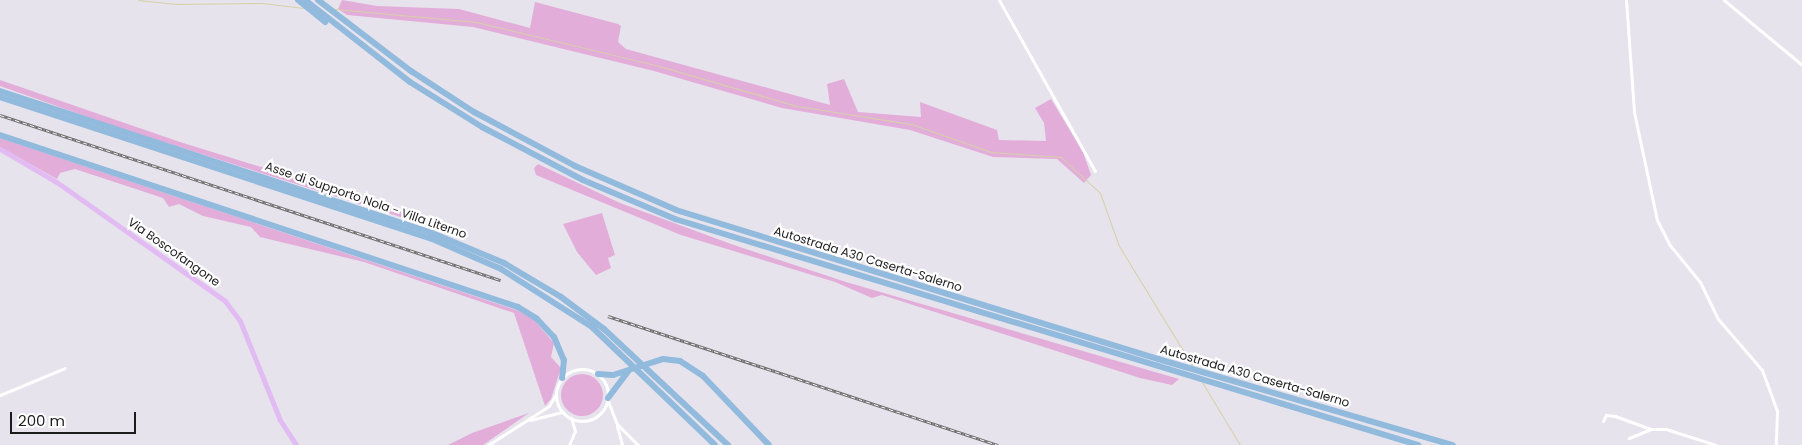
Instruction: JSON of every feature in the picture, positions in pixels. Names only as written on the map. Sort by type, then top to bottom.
[{"type":"highway","points":[[298,0],[322,18]]},
{"type":"highway","name":"Autostrada A30 Caserta-Salerno","points":[[304,0],[322,18],[364,48],[510,143],[584,180],[674,219],[1170,372],[1418,445]]},
{"type":"highway","name":"Autostrada A30 Caserta-Salerno","points":[[318,0],[351,27],[482,116],[575,166],[676,210],[1158,359],[1453,445]]},
{"type":"highway","name":"Asse di Supporto Nola - Villa Literno","points":[[0,91],[402,226],[473,255],[537,289],[602,336],[728,445]]},
{"type":"highway","name":"Asse di Supporto Nola - Villa Literno","points":[[0,97],[51,115],[402,226]]},
{"type":"highway","points":[[0,102],[51,115]]},
{"type":"highway","points":[[0,135],[518,307],[537,319],[554,337],[564,360],[562,378]]},
{"type":"highway","points":[[598,374],[630,370],[663,358],[688,364],[769,445]]},
{"type":"highway","points":[[608,398],[630,370]]},
{"type":"highway","name":"Asse di Supporto Nola - Villa Literno","points":[[666,393],[715,445]]},
{"type":"street","points":[[999,0],[1028,55],[1095,170]]},
{"type":"street","points":[[1626,0],[1634,112],[1656,220],[1669,244],[1700,282],[1718,319],[1762,370],[1777,411],[1776,445]]},
{"type":"street","points":[[1724,0],[1802,64]]},
{"type":"street","name":"Via Boscofangone","points":[[0,150],[58,183],[225,301],[240,322],[280,420],[296,445]]},
{"type":"street","points":[[0,395],[65,368]]},
{"type":"street","points":[[488,445],[549,406],[562,378],[577,369],[598,374],[606,385],[622,445]]},
{"type":"street","points":[[556,394],[563,412],[571,418],[575,431],[569,445]]},
{"type":"street","points":[[571,418],[594,417],[608,398]]},
{"type":"street","points":[[522,422],[563,412]]},
{"type":"street","points":[[1603,421],[1606,415],[1615,416],[1651,429],[1666,429],[1716,445]]},
{"type":"street","points":[[616,424],[638,445]]},
{"type":"street","points":[[1629,438],[1651,429]]},
{"type":"shaded area","points":[[342,0],[377,6],[459,9],[530,28],[535,2],[618,24],[621,26],[618,42],[626,49],[830,105],[827,84],[844,79],[858,112],[921,117],[920,102],[997,130],[999,140],[1046,141],[1044,123],[1035,108],[1051,99],[1083,152],[1091,175],[1084,183],[1057,159],[993,157],[910,130],[782,108],[654,71],[473,27],[347,15],[338,9]]},
{"type":"shaded area","points":[[0,80],[180,142],[397,209],[410,220],[116,127],[0,86]]},
{"type":"shaded area","points":[[0,138],[519,311],[534,320],[554,343],[551,357],[561,368],[551,399],[545,406],[514,313],[364,262],[260,237],[251,227],[203,216],[179,204],[169,207],[163,198],[75,169],[60,173],[57,179],[0,147]]},
{"type":"shaded area","points":[[538,164],[620,203],[731,244],[846,282],[1179,379],[1172,385],[1140,378],[882,295],[872,298],[835,282],[681,235],[536,175],[534,168]]},
{"type":"shaded area","points":[[602,213],[615,255],[608,258],[611,268],[596,275],[577,252],[563,224]]},
{"type":"shaded area","points":[[586,374],[594,377],[600,383],[603,395],[600,407],[594,413],[578,416],[570,413],[564,407],[561,391],[564,383],[570,377]]},
{"type":"shaded area","points":[[529,413],[483,445],[448,445],[472,433]]},
{"type":"waterway","points":[[138,0],[176,4],[262,3],[304,8]]},
{"type":"waterway","points":[[335,9],[476,22],[659,66],[797,106],[911,124],[991,152],[1061,157],[1100,193],[1119,246],[1192,365]]},
{"type":"waterway","points":[[1202,382],[1240,445]]},
{"type":"railway","points":[[0,115],[500,280]]},
{"type":"railway","points":[[608,316],[998,445]]}]
